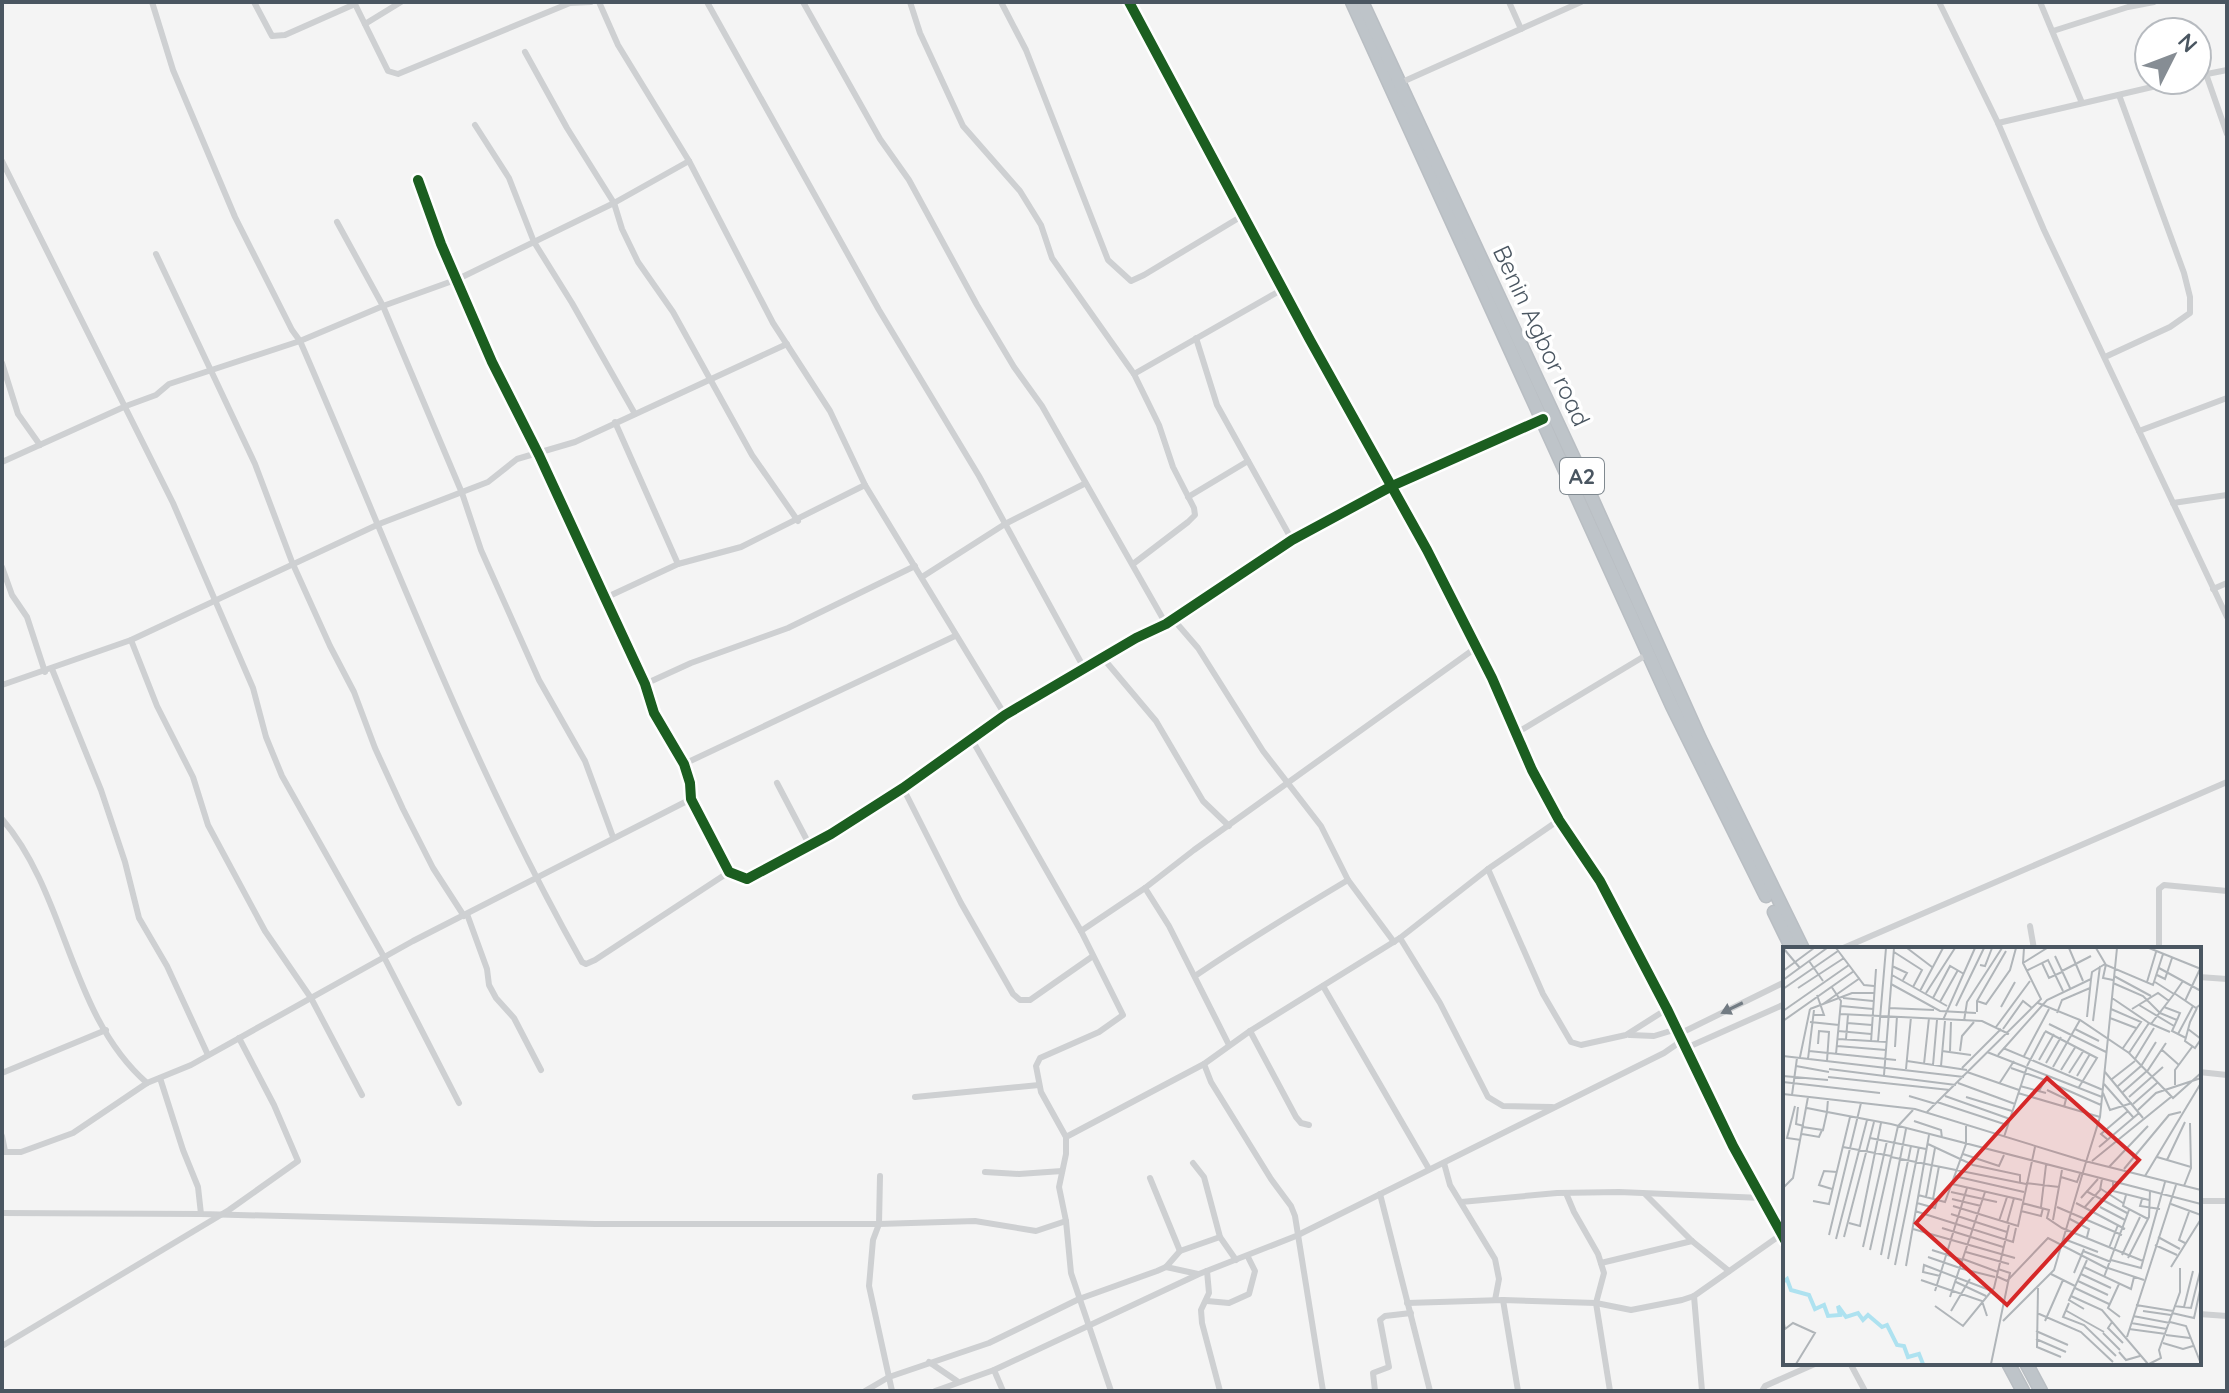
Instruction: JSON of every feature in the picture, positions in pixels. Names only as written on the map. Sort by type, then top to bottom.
[{"type":"highway","name":"Benin Agbor road","points":[[1352,2],[1649,653],[1791,947]]},
{"type":"highway","name":"Benin Agbor road","points":[[1362,2],[1700,739],[1802,947]]},
{"type":"highway","points":[[2009,1365],[2023,1391]]},
{"type":"highway","points":[[2027,1365],[2041,1391]]},
{"type":"street","points":[[152,2],[173,70],[235,217],[300,341],[379,524],[417,624],[535,879],[582,962],[586,964],[645,929],[729,872]]},
{"type":"street","points":[[254,2],[272,36],[285,35],[355,3],[388,71],[398,74],[570,3],[591,2]]},
{"type":"street","points":[[365,24],[401,2]]},
{"type":"street","points":[[599,2],[618,45],[689,161],[787,344],[830,411],[865,485],[1005,715]]},
{"type":"street","points":[[707,2],[1084,668]]},
{"type":"street","points":[[803,2],[880,139],[909,180],[977,305],[1014,367],[1042,406],[1084,484],[1133,564],[1170,621],[1198,648],[1263,751],[1321,826],[1348,880],[1397,940],[1440,1003],[1488,1097],[1503,1106],[1554,1107]]},
{"type":"street","points":[[910,2],[920,33],[963,126],[1020,191],[1041,225],[1052,258],[1134,374],[1163,433],[1173,467],[1195,515],[1133,564]]},
{"type":"street","points":[[1001,2],[1026,50],[1108,260],[1121,274],[1131,281],[1144,275],[1242,216]]},
{"type":"street","points":[[1129,2],[1242,216],[1392,486],[1477,647],[1518,732],[1532,770],[1559,820],[1600,881],[1667,1009],[1733,1146],[1783,1235]]},
{"type":"street","points":[[1509,2],[1521,29]]},
{"type":"street","points":[[1400,83],[1581,2]]},
{"type":"street","points":[[1939,2],[2227,617]]},
{"type":"street","points":[[2040,2],[2082,103]]},
{"type":"street","points":[[2053,31],[2127,4],[2154,2]]},
{"type":"street","points":[[525,52],[567,128],[614,203],[638,262],[673,312],[752,455],[798,521]]},
{"type":"street","points":[[1998,123],[2133,92]]},
{"type":"street","points":[[2213,94],[2227,134]]},
{"type":"street","points":[[2105,357],[2170,327],[2190,313],[2184,273],[2119,95]]},
{"type":"street","points":[[475,125],[509,178],[534,242],[635,414]]},
{"type":"street","points":[[2,161],[126,406],[216,600],[253,688],[266,737],[282,776],[384,957],[459,1103]]},
{"type":"street","points":[[2,462],[156,395],[169,384],[300,341],[458,279],[614,203],[689,161]]},
{"type":"street","points":[[418,180],[441,244],[492,362],[539,455],[645,684],[654,713],[684,764],[691,799],[729,872],[747,879],[831,834],[903,788],[1005,715],[1170,621],[1292,540],[1392,486],[1543,419]]},
{"type":"street","points":[[337,222],[383,306],[462,493],[481,550],[539,680],[585,761],[613,837]]},
{"type":"street","points":[[156,254],[255,464],[292,562],[354,692],[403,809],[433,868],[466,915],[487,969],[489,985],[514,1018],[541,1070]]},
{"type":"street","points":[[1134,374],[1283,289]]},
{"type":"street","points":[[1196,338],[1217,405],[1292,540]]},
{"type":"street","points":[[2,685],[131,640],[292,562],[495,478],[517,459],[575,442],[787,344]]},
{"type":"street","points":[[2,363],[18,414],[40,445]]},
{"type":"street","points":[[2139,431],[2227,398]]},
{"type":"street","points":[[615,422],[678,564]]},
{"type":"street","points":[[1188,497],[1248,461]]},
{"type":"street","points":[[922,577],[1005,524],[1084,484]]},
{"type":"street","points":[[605,598],[678,564],[741,547],[865,485]]},
{"type":"street","points":[[2173,503],[2227,495]]},
{"type":"street","points":[[645,684],[691,663],[788,628],[915,566]]},
{"type":"street","points":[[2,567],[12,595],[27,617],[101,790],[125,862],[139,918],[167,966],[208,1055]]},
{"type":"street","points":[[2213,589],[2227,583]]},
{"type":"street","points":[[684,764],[955,636]]},
{"type":"street","points":[[131,640],[157,706],[193,777],[208,825],[265,931],[311,998],[362,1095]]},
{"type":"street","points":[[1081,931],[1477,647]]},
{"type":"street","points":[[1518,732],[1649,653]]},
{"type":"street","points":[[1103,658],[1156,721],[1203,801],[1229,826]]},
{"type":"street","points":[[971,738],[1081,931],[1123,1017],[1099,1032],[1040,1058],[1036,1066],[1039,1085],[1049,1110],[1066,1137],[1059,1187],[1071,1273],[1111,1391]]},
{"type":"street","points":[[1846,947],[2227,782]]},
{"type":"street","points":[[777,783],[809,844]]},
{"type":"street","points":[[903,788],[961,903],[1013,994],[1020,1000],[1030,1000],[1093,956]]},
{"type":"street","points":[[2,1136],[4,1151],[21,1152],[73,1133],[147,1083],[208,1055],[384,957],[691,799]]},
{"type":"street","points":[[2,819],[40,883],[63,941],[106,1030],[122,1056],[147,1083]]},
{"type":"street","points":[[1066,1137],[1204,1064],[1250,1031],[1397,940],[1488,869],[1559,820]]},
{"type":"street","points":[[1488,869],[1543,994],[1571,1042],[1581,1045],[1628,1034],[1654,1036],[1678,1032],[1783,983]]},
{"type":"street","points":[[1195,976],[1259,932],[1348,880]]},
{"type":"street","points":[[2159,947],[2159,889],[2164,885],[2227,891]]},
{"type":"street","points":[[1145,888],[1169,926],[1229,1045]]},
{"type":"street","points":[[2030,926],[2034,947]]},
{"type":"street","points":[[2201,977],[2227,979]]},
{"type":"street","points":[[1323,986],[1429,1169]]},
{"type":"street","points":[[1677,1044],[1686,1048],[1783,1005]]},
{"type":"street","points":[[1628,1034],[1667,1009]]},
{"type":"street","points":[[2,1073],[106,1030]]},
{"type":"street","points":[[1250,1031],[1296,1117],[1301,1123],[1309,1125]]},
{"type":"street","points":[[1677,1044],[1678,1032]]},
{"type":"street","points":[[2,1346],[221,1214],[298,1161],[274,1105],[239,1038]]},
{"type":"street","points":[[935,1391],[994,1370],[1199,1274],[1296,1236],[1677,1044]]},
{"type":"street","points":[[1204,1064],[1211,1082],[1291,1206],[1323,1391]]},
{"type":"street","points":[[2201,1072],[2227,1075]]},
{"type":"street","points":[[160,1078],[198,1187],[201,1214]]},
{"type":"street","points":[[915,1097],[1039,1085]]},
{"type":"street","points":[[1193,1163],[1204,1177],[1220,1237],[1236,1260]]},
{"type":"street","points":[[1444,1163],[1450,1185],[1495,1259],[1499,1300],[1518,1391]]},
{"type":"street","points":[[985,1172],[1019,1174],[1062,1171]]},
{"type":"street","points":[[880,1176],[879,1224],[873,1240],[869,1286],[892,1391]]},
{"type":"street","points":[[1150,1178],[1180,1251]]},
{"type":"street","points":[[1461,1202],[1566,1193],[1762,1198]]},
{"type":"street","points":[[1566,1193],[1604,1273],[1596,1303],[1610,1391]]},
{"type":"street","points":[[1380,1194],[1430,1391]]},
{"type":"street","points":[[1645,1194],[1692,1241],[1729,1271]]},
{"type":"street","points":[[2201,1201],[2227,1201]]},
{"type":"street","points":[[2,1213],[221,1214],[595,1224],[975,1221],[1036,1231],[1066,1221]]},
{"type":"street","points":[[1775,1219],[1783,1217]]},
{"type":"street","points":[[865,1391],[889,1377],[989,1343],[1079,1299],[1166,1267],[1180,1251],[1220,1237]]},
{"type":"street","points":[[1407,1303],[1499,1300],[1596,1303],[1631,1310],[1694,1296],[1783,1238]]},
{"type":"street","points":[[1601,1263],[1692,1241]]},
{"type":"street","points":[[1207,1301],[1229,1303],[1249,1294],[1255,1271],[1248,1257]]},
{"type":"street","points":[[1166,1267],[1199,1274]]},
{"type":"street","points":[[1207,1271],[1207,1301],[1201,1310],[1202,1323],[1220,1391]]},
{"type":"street","points":[[1694,1296],[1702,1391]]},
{"type":"street","points":[[1375,1391],[1373,1373],[1389,1367],[1380,1320],[1385,1316],[1411,1313]]},
{"type":"street","points":[[2201,1314],[2227,1316]]},
{"type":"street","points":[[929,1362],[957,1381]]},
{"type":"street","points":[[1762,1391],[1765,1386],[1812,1365]]},
{"type":"street","points":[[1851,1365],[1865,1391]]},
{"type":"street","points":[[994,1370],[1003,1391]]},
{"type":"cycle path","points":[[1129,2],[1310,340],[1427,550],[1492,678],[1532,770],[1559,820],[1600,881],[1667,1009],[1733,1146],[1783,1236]]},
{"type":"cycle path","points":[[418,180],[441,244],[492,362],[539,455],[645,684],[654,713],[684,764],[691,799],[729,872],[747,879],[831,834],[903,788],[1005,715],[1136,638],[1166,624],[1292,540],[1392,486],[1543,419]]}]
